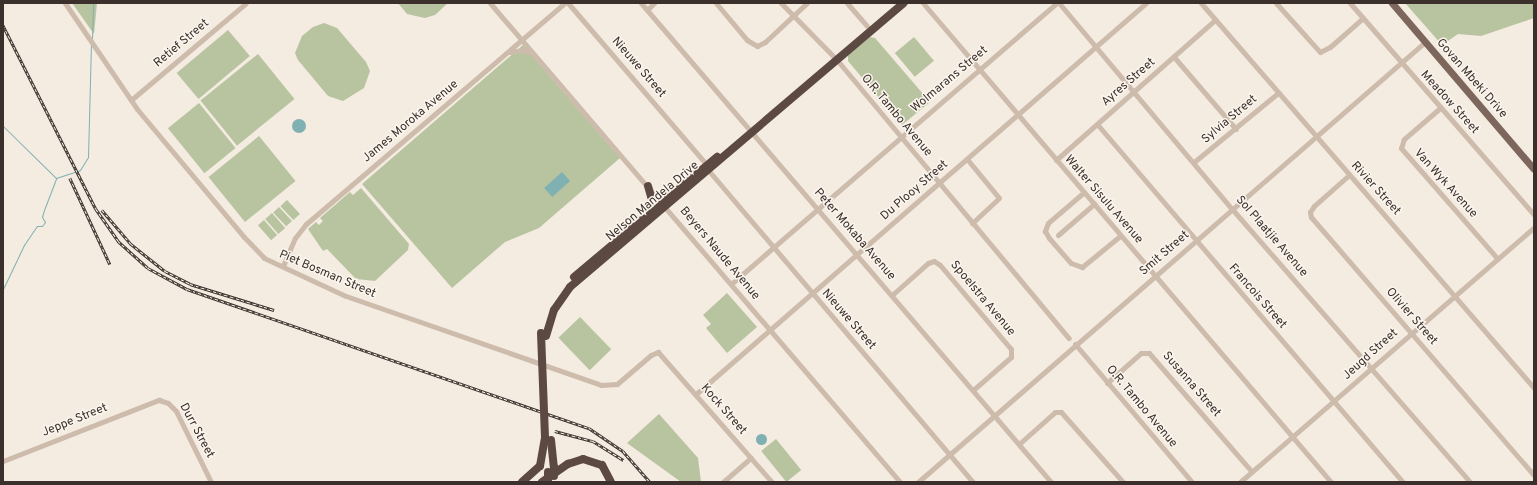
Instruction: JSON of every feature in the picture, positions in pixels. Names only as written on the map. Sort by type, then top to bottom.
[{"type":"highway","name":"Nelson Mandela Drive","points":[[835,58],[867,26],[895,3]]},
{"type":"highway","name":"Nelson Mandela Drive","points":[[543,335],[554,310],[570,287],[663,204],[752,131],[835,58],[904,3]]},
{"type":"highway","points":[[648,186],[652,200],[648,212]]},
{"type":"highway","name":"Nelson Mandela Drive","points":[[553,477],[548,439],[543,335],[548,311],[564,287],[648,212],[663,204]]},
{"type":"highway","points":[[522,482],[540,466],[548,439]]},
{"type":"highway","points":[[542,482],[568,464],[583,459],[602,466],[611,482]]},
{"type":"main road","name":"Govan Mbeki Drive","points":[[1392,3],[1534,168]]},
{"type":"street","name":"Piet Bosman Street","points":[[65,3],[131,100],[252,246],[268,260],[346,296],[601,385],[617,384],[651,355],[658,352]]},
{"type":"street","name":"Retief Street","points":[[131,100],[246,3]]},
{"type":"street","name":"Beyers Naude Avenue","points":[[490,3],[900,482]]},
{"type":"street","name":"James Moroka Avenue","points":[[283,266],[295,238],[306,224],[565,3]]},
{"type":"street","name":"Nieuwe Street","points":[[568,3],[973,482]]},
{"type":"street","name":"Peter Mokaba Avenue","points":[[641,3],[1051,482]]},
{"type":"street","points":[[647,10],[654,3]]},
{"type":"street","points":[[716,3],[754,45],[762,45],[807,3]]},
{"type":"street","name":"O.R. Tambo Avenue","points":[[781,3],[835,58],[901,136],[972,224],[1070,338]]},
{"type":"street","points":[[847,3],[867,26]]},
{"type":"street","name":"Walter Sisulu Avenue","points":[[923,3],[1083,193],[1331,482]]},
{"type":"street","points":[[1048,10],[1050,3]]},
{"type":"street","name":"Wolmarans Street","points":[[731,284],[1057,3]]},
{"type":"street","name":"Sol Plaatjie Avenue","points":[[1057,3],[1135,91],[1232,209],[1470,482]]},
{"type":"street","name":"Du Plooy Street","points":[[696,394],[858,255],[966,159],[1018,116],[1146,3]]},
{"type":"street","name":"Rivier Street","points":[[1201,3],[1348,175],[1455,295],[1534,388]]},
{"type":"street","points":[[1276,3],[1318,51],[1322,52],[1363,18]]},
{"type":"street","name":"Meadow Street","points":[[1350,3],[1400,63],[1534,215]]},
{"type":"street","name":"Ayres Street","points":[[1056,160],[1215,20]]},
{"type":"street","name":"Smit Street","points":[[918,482],[993,415],[1425,42]]},
{"type":"street","points":[[507,53],[523,50],[535,55]]},
{"type":"street","points":[[1174,57],[1236,129]]},
{"type":"street","name":"Sylvia Street","points":[[1194,162],[1278,93]]},
{"type":"street","name":"Van Wyk Avenue","points":[[1440,108],[1404,139],[1400,148],[1498,259]]},
{"type":"street","name":"Francois Street","points":[[1097,124],[1403,482]]},
{"type":"street","points":[[966,159],[994,190],[998,201],[972,224]]},
{"type":"street","name":"Olivier Street","points":[[1348,175],[1314,206],[1310,215],[1534,474]]},
{"type":"street","points":[[1083,193],[1048,223],[1045,231],[1049,238],[1071,263],[1082,267],[1120,236]]},
{"type":"street","points":[[1058,235],[1094,204]]},
{"type":"street","name":"Jeugd Street","points":[[1240,482],[1293,438],[1371,368],[1534,227]]},
{"type":"street","name":"Spoelstra Avenue","points":[[892,295],[931,261],[938,263],[945,271],[1011,349],[1011,357],[973,390]]},
{"type":"street","name":"O.R. Tambo Avenue","points":[[1075,344],[1192,482]]},
{"type":"street","name":"Kock Street","points":[[658,352],[772,482]]},
{"type":"street","name":"Susanna Street","points":[[1107,383],[1141,353],[1149,353],[1252,472]]},
{"type":"street","name":"Jeppe Street","points":[[3,461],[155,400]]},
{"type":"street","name":"Durr Street","points":[[155,400],[168,403],[176,411],[212,482]]},
{"type":"street","points":[[1019,444],[1055,412],[1062,412],[1123,482]]},
{"type":"street","points":[[722,482],[751,458]]},
{"type":"green space","points":[[72,3],[97,3],[94,34]]},
{"type":"green space","points":[[398,3],[448,3],[435,15],[425,18],[407,14]]},
{"type":"green space","points":[[1405,3],[1534,3],[1534,18],[1481,36],[1458,34],[1442,45]]},
{"type":"green space","points":[[324,23],[337,28],[366,62],[370,71],[364,88],[343,101],[328,96],[298,60],[295,53],[302,36],[313,27]]},
{"type":"green space","points":[[228,30],[250,56],[199,99],[177,73]]},
{"type":"green space","points":[[870,37],[875,38],[930,102],[902,125],[848,61],[848,55]]},
{"type":"green space","points":[[914,37],[934,61],[915,77],[895,53]]},
{"type":"green space","points":[[523,45],[620,158],[539,228],[505,242],[452,288],[362,184]]},
{"type":"green space","points":[[258,54],[295,99],[237,146],[200,101]]},
{"type":"green space","points":[[199,103],[236,148],[204,173],[168,128]]},
{"type":"green space","points":[[259,136],[296,181],[245,222],[208,177]]},
{"type":"green space","points":[[361,188],[409,244],[408,250],[375,281],[356,279],[327,249],[323,251],[308,229],[316,222],[319,225],[323,221],[320,218],[350,192],[353,195]]},
{"type":"green space","points":[[287,200],[300,214],[293,220],[280,206]]},
{"type":"green space","points":[[279,207],[292,221],[286,226],[273,212]]},
{"type":"green space","points":[[272,213],[285,228],[278,234],[265,219]]},
{"type":"green space","points":[[264,220],[277,235],[271,240],[258,225]]},
{"type":"green space","points":[[727,293],[757,327],[727,353],[706,328],[711,324],[703,315]]},
{"type":"green space","points":[[580,317],[611,349],[590,370],[558,338]]},
{"type":"green space","points":[[659,414],[698,458],[701,482],[681,482],[627,443]]},
{"type":"green space","points":[[776,439],[801,470],[786,482],[761,451]]},
{"type":"water","points":[[299,119],[304,121],[306,126],[304,131],[299,133],[294,131],[292,126],[294,121]]},
{"type":"water","points":[[562,172],[570,181],[552,197],[544,188]]},
{"type":"water","points":[[761,433],[765,435],[767,439],[765,443],[761,445],[757,443],[755,439],[757,435]]},
{"type":"waterway","points":[[92,38],[93,3]]},
{"type":"waterway","points":[[3,126],[56,178],[80,170],[88,157],[91,45]]},
{"type":"waterway","points":[[3,289],[24,245],[37,226],[42,226],[45,222],[42,217],[56,178]]},
{"type":"railway","points":[[3,25],[96,209],[118,241],[148,268],[187,289],[589,428],[623,451],[650,482]]},
{"type":"railway","points":[[70,178],[110,264]]},
{"type":"railway","points":[[102,210],[131,244],[165,271],[190,284],[274,310]]},
{"type":"railway","points":[[555,431],[593,441],[624,460]]}]
